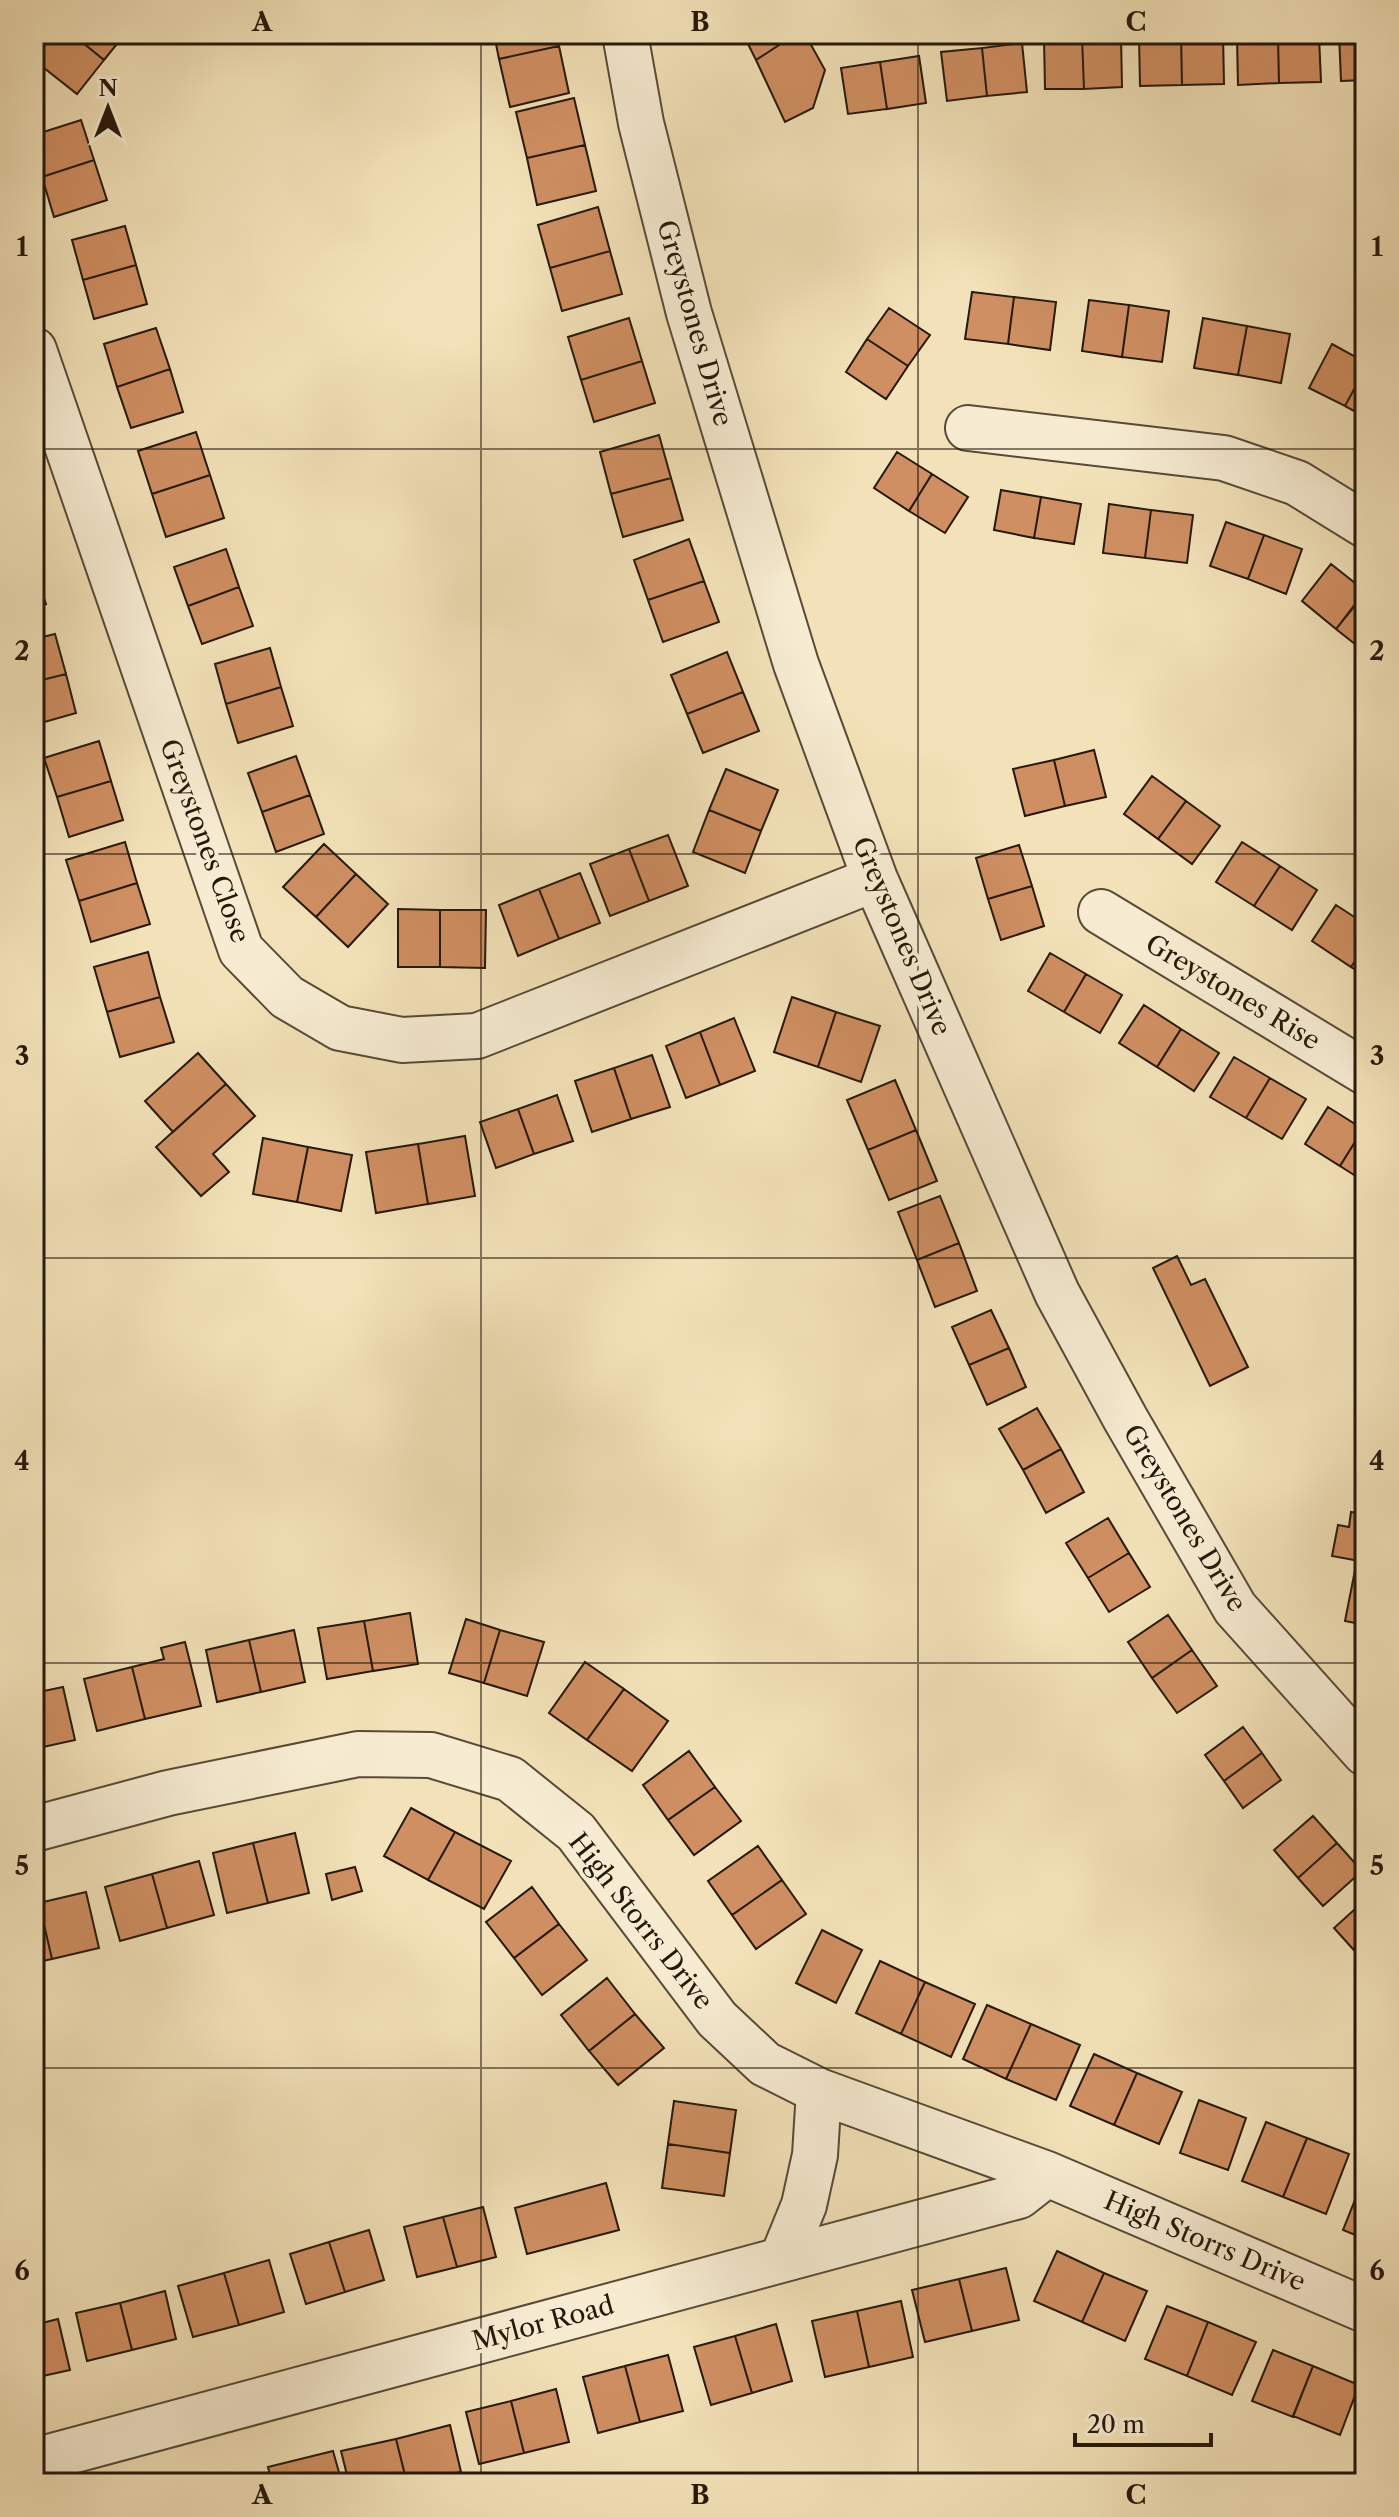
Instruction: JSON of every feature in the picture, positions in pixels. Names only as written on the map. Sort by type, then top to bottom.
[{"type":"street","name":"Greystones Drive","points":[[625,34],[641,123],[689,313],[796,664],[875,879],[1057,1293],[1125,1418],[1235,1608],[1365,1753]]},
{"type":"street","name":"Greystones Close","points":[[34,350],[241,950],[287,997],[340,1028],[402,1040],[477,1036],[875,879]]},
{"type":"street","points":[[968,428],[1224,458],[1297,483],[1365,525]]},
{"type":"street","name":"Greystones Rise","points":[[1101,912],[1365,1072]]},
{"type":"street","name":"High Storrs Drive","points":[[34,1829],[168,1793],[358,1754],[431,1755],[510,1779],[576,1832],[717,2019],[765,2064],[819,2091],[1047,2174],[1365,2310]]},
{"type":"street","points":[[782,2259],[804,2205],[815,2155],[819,2091]]},
{"type":"street","name":"Mylor Road","points":[[34,2461],[1019,2196],[1047,2174]]},
{"type":"building","points":[[53,34],[72,34],[104,60],[77,94],[34,60]]},
{"type":"building","points":[[72,34],[125,34],[104,60]]},
{"type":"building","points":[[494,34],[556,34],[559,46],[499,59]]},
{"type":"building","points":[[743,34],[796,34],[756,60]]},
{"type":"building","points":[[796,34],[805,34],[825,70],[813,108],[785,122],[756,60]]},
{"type":"building","points":[[1181,34],[1182,85],[1140,86],[1139,36]]},
{"type":"building","points":[[1181,34],[1223,34],[1224,84],[1182,85]]},
{"type":"building","points":[[1339,34],[1365,34],[1365,80],[1341,81]]},
{"type":"building","points":[[1121,36],[1122,87],[1084,89],[1082,37]]},
{"type":"building","points":[[1319,36],[1321,82],[1279,83],[1278,37]]},
{"type":"building","points":[[1082,37],[1084,89],[1045,89],[1044,38]]},
{"type":"building","points":[[1278,37],[1279,83],[1238,85],[1237,38]]},
{"type":"building","points":[[1022,43],[1027,92],[987,96],[982,48]]},
{"type":"building","points":[[559,46],[569,93],[510,107],[499,59]]},
{"type":"building","points":[[982,48],[987,96],[947,101],[941,52]]},
{"type":"building","points":[[919,56],[926,103],[887,109],[880,62]]},
{"type":"building","points":[[880,62],[887,109],[848,114],[841,68]]},
{"type":"building","points":[[574,98],[585,145],[527,158],[516,112]]},
{"type":"building","points":[[81,120],[94,160],[42,177],[34,153],[34,135]]},
{"type":"building","points":[[585,145],[596,191],[537,205],[527,158]]},
{"type":"building","points":[[94,160],[107,200],[54,217],[42,177]]},
{"type":"building","points":[[598,207],[610,251],[550,268],[538,225]]},
{"type":"building","points":[[125,226],[136,265],[83,280],[72,240]]},
{"type":"building","points":[[610,251],[622,294],[562,311],[550,268]]},
{"type":"building","points":[[136,265],[147,304],[94,319],[83,280]]},
{"type":"building","points":[[972,292],[1014,297],[1008,344],[965,339]]},
{"type":"building","points":[[1014,297],[1056,302],[1050,350],[1008,344]]},
{"type":"building","points":[[1089,300],[1129,305],[1122,357],[1082,351]]},
{"type":"building","points":[[1129,305],[1169,311],[1162,362],[1122,357]]},
{"type":"building","points":[[889,308],[930,335],[908,366],[867,339]]},
{"type":"building","points":[[629,318],[642,361],[581,380],[568,337]]},
{"type":"building","points":[[1203,318],[1247,326],[1238,375],[1194,368]]},
{"type":"building","points":[[1247,326],[1290,334],[1281,383],[1238,375]]},
{"type":"building","points":[[156,328],[170,369],[117,387],[104,344]]},
{"type":"building","points":[[867,339],[908,366],[886,399],[846,372]]},
{"type":"building","points":[[1332,344],[1365,362],[1365,369],[1345,406],[1309,388]]},
{"type":"building","points":[[642,361],[655,403],[594,422],[581,380]]},
{"type":"building","points":[[170,369],[183,412],[131,428],[117,387]]},
{"type":"building","points":[[1365,369],[1365,417],[1345,406]]},
{"type":"building","points":[[196,432],[210,475],[152,494],[138,451]]},
{"type":"building","points":[[659,435],[671,478],[611,494],[600,452]]},
{"type":"building","points":[[897,452],[932,474],[909,511],[874,488]]},
{"type":"building","points":[[932,474],[968,497],[945,533],[909,511]]},
{"type":"building","points":[[210,475],[224,518],[166,537],[152,494]]},
{"type":"building","points":[[671,478],[683,520],[623,537],[611,494]]},
{"type":"building","points":[[1001,490],[1041,497],[1034,538],[994,530]]},
{"type":"building","points":[[1041,497],[1081,504],[1074,544],[1034,538]]},
{"type":"building","points":[[1109,504],[1151,510],[1145,558],[1103,553]]},
{"type":"building","points":[[1151,510],[1193,515],[1187,563],[1145,558]]},
{"type":"building","points":[[1226,522],[1264,535],[1248,579],[1210,566]]},
{"type":"building","points":[[1264,535],[1302,549],[1286,594],[1248,579]]},
{"type":"building","points":[[689,539],[704,581],[648,600],[634,560]]},
{"type":"building","points":[[226,549],[239,587],[188,606],[174,567]]},
{"type":"building","points":[[1331,564],[1365,591],[1336,629],[1302,601]]},
{"type":"building","points":[[34,567],[46,604],[34,608]]},
{"type":"building","points":[[704,581],[719,622],[663,642],[648,600]]},
{"type":"building","points":[[239,587],[253,626],[202,644],[188,606]]},
{"type":"building","points":[[1365,593],[1365,652],[1336,629]]},
{"type":"building","points":[[55,634],[66,674],[34,682],[34,639]]},
{"type":"building","points":[[270,648],[281,687],[226,704],[215,664]]},
{"type":"building","points":[[727,652],[743,692],[687,714],[671,675]]},
{"type":"building","points":[[66,674],[76,713],[34,725],[34,682]]},
{"type":"building","points":[[281,687],[293,726],[238,743],[226,704]]},
{"type":"building","points":[[743,692],[759,731],[703,753],[687,714]]},
{"type":"building","points":[[99,741],[111,781],[57,797],[44,758]]},
{"type":"building","points":[[1094,750],[1106,797],[1065,806],[1054,760]]},
{"type":"building","points":[[296,756],[310,795],[262,812],[248,773]]},
{"type":"building","points":[[1054,760],[1065,806],[1025,816],[1013,769]]},
{"type":"building","points":[[726,769],[778,790],[761,831],[709,810]]},
{"type":"building","points":[[1152,776],[1186,801],[1158,839],[1124,814]]},
{"type":"building","points":[[111,781],[123,820],[69,837],[57,797]]},
{"type":"building","points":[[310,795],[324,834],[276,852],[262,812]]},
{"type":"building","points":[[1186,801],[1220,826],[1192,864],[1158,839]]},
{"type":"building","points":[[709,810],[761,831],[745,873],[693,852]]},
{"type":"building","points":[[668,835],[688,886],[649,901],[629,849]]},
{"type":"building","points":[[125,842],[137,883],[79,901],[66,860]]},
{"type":"building","points":[[1242,842],[1280,866],[1254,906],[1216,882]]},
{"type":"building","points":[[324,844],[356,874],[316,917],[283,887]]},
{"type":"building","points":[[1019,845],[1032,886],[988,899],[976,858]]},
{"type":"building","points":[[629,849],[649,901],[610,916],[590,864]]},
{"type":"building","points":[[1280,866],[1317,890],[1292,930],[1254,906]]},
{"type":"building","points":[[580,873],[600,923],[559,939],[539,889]]},
{"type":"building","points":[[356,874],[388,904],[348,947],[316,917]]},
{"type":"building","points":[[137,883],[150,924],[91,942],[79,901]]},
{"type":"building","points":[[1032,886],[1044,926],[1001,940],[988,899]]},
{"type":"building","points":[[539,889],[559,939],[518,956],[499,905]]},
{"type":"building","points":[[1336,905],[1365,924],[1365,946],[1351,967],[1312,941]]},
{"type":"building","points":[[398,909],[440,910],[440,967],[398,967]]},
{"type":"building","points":[[440,910],[486,910],[485,968],[440,967]]},
{"type":"building","points":[[1365,946],[1365,976],[1351,967]]},
{"type":"building","points":[[148,952],[160,997],[107,1012],[94,967]]},
{"type":"building","points":[[1050,953],[1086,974],[1064,1012],[1028,991]]},
{"type":"building","points":[[1086,974],[1122,995],[1100,1033],[1064,1012]]},
{"type":"building","points":[[160,997],[174,1042],[120,1057],[107,1012]]},
{"type":"building","points":[[792,997],[836,1012],[818,1067],[774,1052]]},
{"type":"building","points":[[1144,1005],[1181,1029],[1157,1067],[1119,1043]]},
{"type":"building","points":[[836,1012],[880,1026],[861,1082],[818,1067]]},
{"type":"building","points":[[734,1018],[755,1071],[720,1085],[700,1032]]},
{"type":"building","points":[[1181,1029],[1219,1053],[1194,1091],[1157,1067]]},
{"type":"building","points":[[700,1032],[720,1085],[686,1098],[666,1046]]},
{"type":"building","points":[[198,1053],[226,1084],[173,1132],[145,1101]]},
{"type":"building","points":[[652,1055],[670,1107],[631,1119],[614,1068]]},
{"type":"building","points":[[1234,1057],[1270,1078],[1246,1118],[1210,1097]]},
{"type":"building","points":[[614,1068],[631,1119],[592,1132],[575,1081]]},
{"type":"building","points":[[1270,1078],[1306,1099],[1282,1139],[1246,1118]]},
{"type":"building","points":[[895,1080],[916,1130],[868,1150],[847,1100]]},
{"type":"building","points":[[226,1084],[255,1116],[213,1154],[229,1172],[201,1196],[156,1147]]},
{"type":"building","points":[[557,1095],[573,1141],[534,1154],[518,1109]]},
{"type":"building","points":[[1328,1107],[1363,1129],[1340,1166],[1305,1144]]},
{"type":"building","points":[[518,1109],[534,1154],[496,1168],[480,1122]]},
{"type":"building","points":[[916,1130],[937,1181],[889,1200],[868,1150]]},
{"type":"building","points":[[1365,1130],[1365,1182],[1340,1166]]},
{"type":"building","points":[[465,1136],[475,1196],[428,1204],[418,1144]]},
{"type":"building","points":[[263,1138],[308,1147],[297,1202],[253,1194]]},
{"type":"building","points":[[418,1144],[428,1204],[376,1213],[366,1152]]},
{"type":"building","points":[[308,1147],[352,1155],[341,1211],[297,1202]]},
{"type":"building","points":[[940,1196],[959,1243],[917,1260],[898,1212]]},
{"type":"building","points":[[959,1243],[977,1291],[935,1307],[917,1260]]},
{"type":"building","points":[[1177,1256],[1191,1285],[1205,1279],[1248,1367],[1210,1386],[1153,1268]]},
{"type":"building","points":[[991,1310],[1009,1348],[969,1365],[952,1327]]},
{"type":"building","points":[[1009,1348],[1026,1387],[987,1405],[969,1365]]},
{"type":"building","points":[[1037,1408],[1061,1449],[1023,1470],[999,1429]]},
{"type":"building","points":[[1061,1449],[1084,1492],[1046,1513],[1023,1470]]},
{"type":"building","points":[[1351,1512],[1365,1514],[1365,1562],[1332,1556],[1338,1525],[1349,1527]]},
{"type":"building","points":[[1108,1518],[1129,1553],[1088,1578],[1066,1543]]},
{"type":"building","points":[[1129,1553],[1150,1587],[1109,1612],[1088,1578]]},
{"type":"building","points":[[1357,1560],[1365,1562],[1365,1625],[1345,1621]]},
{"type":"building","points":[[410,1613],[418,1664],[373,1671],[364,1621]]},
{"type":"building","points":[[1168,1615],[1192,1650],[1152,1678],[1128,1642]]},
{"type":"building","points":[[466,1619],[500,1630],[484,1683],[449,1673]]},
{"type":"building","points":[[364,1621],[373,1671],[327,1679],[318,1628]]},
{"type":"building","points":[[294,1630],[305,1682],[261,1692],[249,1640]]},
{"type":"building","points":[[500,1630],[544,1642],[527,1696],[484,1683]]},
{"type":"building","points":[[249,1640],[261,1692],[217,1702],[206,1650]]},
{"type":"building","points":[[185,1642],[201,1706],[145,1719],[132,1667],[164,1659],[161,1648]]},
{"type":"building","points":[[1192,1650],[1217,1686],[1177,1713],[1152,1678]]},
{"type":"building","points":[[585,1662],[624,1689],[587,1740],[549,1713]]},
{"type":"building","points":[[132,1667],[145,1719],[97,1731],[84,1679]]},
{"type":"building","points":[[63,1687],[75,1740],[34,1749],[34,1693]]},
{"type":"building","points":[[624,1689],[668,1721],[632,1771],[587,1740]]},
{"type":"building","points":[[1243,1727],[1262,1753],[1224,1781],[1205,1755]]},
{"type":"building","points":[[689,1751],[715,1787],[668,1820],[643,1785]]},
{"type":"building","points":[[1262,1753],[1281,1780],[1243,1808],[1224,1781]]},
{"type":"building","points":[[715,1787],[741,1821],[694,1855],[668,1820]]},
{"type":"building","points":[[411,1808],[455,1832],[428,1880],[384,1856]]},
{"type":"building","points":[[1313,1816],[1337,1843],[1298,1878],[1274,1850]]},
{"type":"building","points":[[455,1832],[511,1861],[484,1909],[428,1880]]},
{"type":"building","points":[[295,1833],[309,1893],[268,1903],[253,1843]]},
{"type":"building","points":[[253,1843],[268,1903],[227,1913],[213,1853]]},
{"type":"building","points":[[1337,1843],[1362,1871],[1323,1906],[1298,1878]]},
{"type":"building","points":[[758,1846],[782,1880],[732,1915],[708,1881]]},
{"type":"building","points":[[199,1861],[214,1915],[167,1928],[152,1874]]},
{"type":"building","points":[[355,1867],[362,1891],[332,1900],[326,1874]]},
{"type":"building","points":[[152,1874],[167,1928],[120,1941],[105,1887]]},
{"type":"building","points":[[782,1880],[806,1914],[756,1949],[732,1915]]},
{"type":"building","points":[[532,1887],[559,1924],[514,1958],[486,1922]]},
{"type":"building","points":[[86,1892],[99,1948],[52,1959],[39,1903]]},
{"type":"building","points":[[1365,1900],[1365,1954],[1361,1958],[1334,1928]]},
{"type":"building","points":[[39,1903],[52,1959],[34,1963],[34,1904]]},
{"type":"building","points":[[559,1924],[587,1960],[542,1995],[514,1958]]},
{"type":"building","points":[[822,1930],[862,1950],[836,2003],[796,1983]]},
{"type":"building","points":[[880,1961],[925,1982],[901,2034],[856,2013]]},
{"type":"building","points":[[607,1978],[635,2014],[589,2051],[561,2015]]},
{"type":"building","points":[[925,1982],[975,2004],[951,2057],[901,2034]]},
{"type":"building","points":[[987,2005],[1031,2024],[1006,2079],[963,2059]]},
{"type":"building","points":[[635,2014],[664,2048],[618,2085],[589,2051]]},
{"type":"building","points":[[1031,2024],[1080,2045],[1056,2100],[1006,2079]]},
{"type":"building","points":[[1094,2054],[1137,2073],[1114,2125],[1070,2106]]},
{"type":"building","points":[[1137,2073],[1182,2092],[1159,2144],[1114,2125]]},
{"type":"building","points":[[1199,2100],[1246,2118],[1228,2170],[1180,2153]]},
{"type":"building","points":[[674,2101],[736,2110],[730,2153],[668,2144]]},
{"type":"building","points":[[1266,2122],[1307,2138],[1283,2197],[1242,2181]]},
{"type":"building","points":[[1307,2138],[1349,2154],[1326,2214],[1283,2197]]},
{"type":"building","points":[[668,2144],[730,2153],[724,2196],[662,2188]]},
{"type":"building","points":[[1365,2181],[1365,2239],[1343,2230]]},
{"type":"building","points":[[606,2183],[619,2230],[527,2254],[515,2208]]},
{"type":"building","points":[[483,2207],[496,2257],[457,2267],[443,2217]]},
{"type":"building","points":[[443,2217],[457,2267],[417,2277],[404,2227]]},
{"type":"building","points":[[369,2230],[384,2280],[345,2292],[329,2242]]},
{"type":"building","points":[[329,2242],[345,2292],[306,2304],[290,2254]]},
{"type":"building","points":[[1057,2251],[1104,2273],[1082,2322],[1034,2301]]},
{"type":"building","points":[[269,2260],[284,2312],[239,2325],[224,2273]]},
{"type":"building","points":[[1006,2268],[1019,2320],[972,2331],[959,2279]]},
{"type":"building","points":[[224,2273],[239,2325],[193,2337],[178,2286]]},
{"type":"building","points":[[1104,2273],[1147,2291],[1125,2341],[1082,2322]]},
{"type":"building","points":[[959,2279],[972,2331],[925,2342],[912,2290]]},
{"type":"building","points":[[165,2291],[176,2339],[132,2350],[120,2303]]},
{"type":"building","points":[[901,2301],[913,2357],[869,2367],[857,2311]]},
{"type":"building","points":[[120,2303],[132,2350],[87,2361],[76,2313]]},
{"type":"building","points":[[1167,2306],[1208,2322],[1187,2376],[1145,2359]]},
{"type":"building","points":[[857,2311],[869,2367],[825,2377],[812,2321]]},
{"type":"building","points":[[58,2319],[70,2370],[34,2378],[34,2325]]},
{"type":"building","points":[[1208,2322],[1256,2342],[1232,2395],[1187,2376]]},
{"type":"building","points":[[776,2324],[792,2381],[752,2393],[735,2336]]},
{"type":"building","points":[[735,2336],[752,2393],[711,2405],[694,2347]]},
{"type":"building","points":[[1273,2350],[1313,2366],[1293,2417],[1252,2401]]},
{"type":"building","points":[[668,2355],[683,2411],[640,2422],[625,2366]]},
{"type":"building","points":[[625,2366],[640,2422],[598,2433],[583,2377]]},
{"type":"building","points":[[1313,2366],[1359,2385],[1340,2435],[1293,2416]]},
{"type":"building","points":[[556,2389],[569,2442],[524,2453],[511,2401]]},
{"type":"building","points":[[511,2401],[524,2453],[479,2464],[466,2412]]},
{"type":"building","points":[[450,2425],[461,2472],[407,2483],[396,2439]]},
{"type":"building","points":[[396,2439],[407,2483],[349,2483],[341,2451]]},
{"type":"building","points":[[333,2451],[342,2483],[272,2483],[268,2467]]}]
